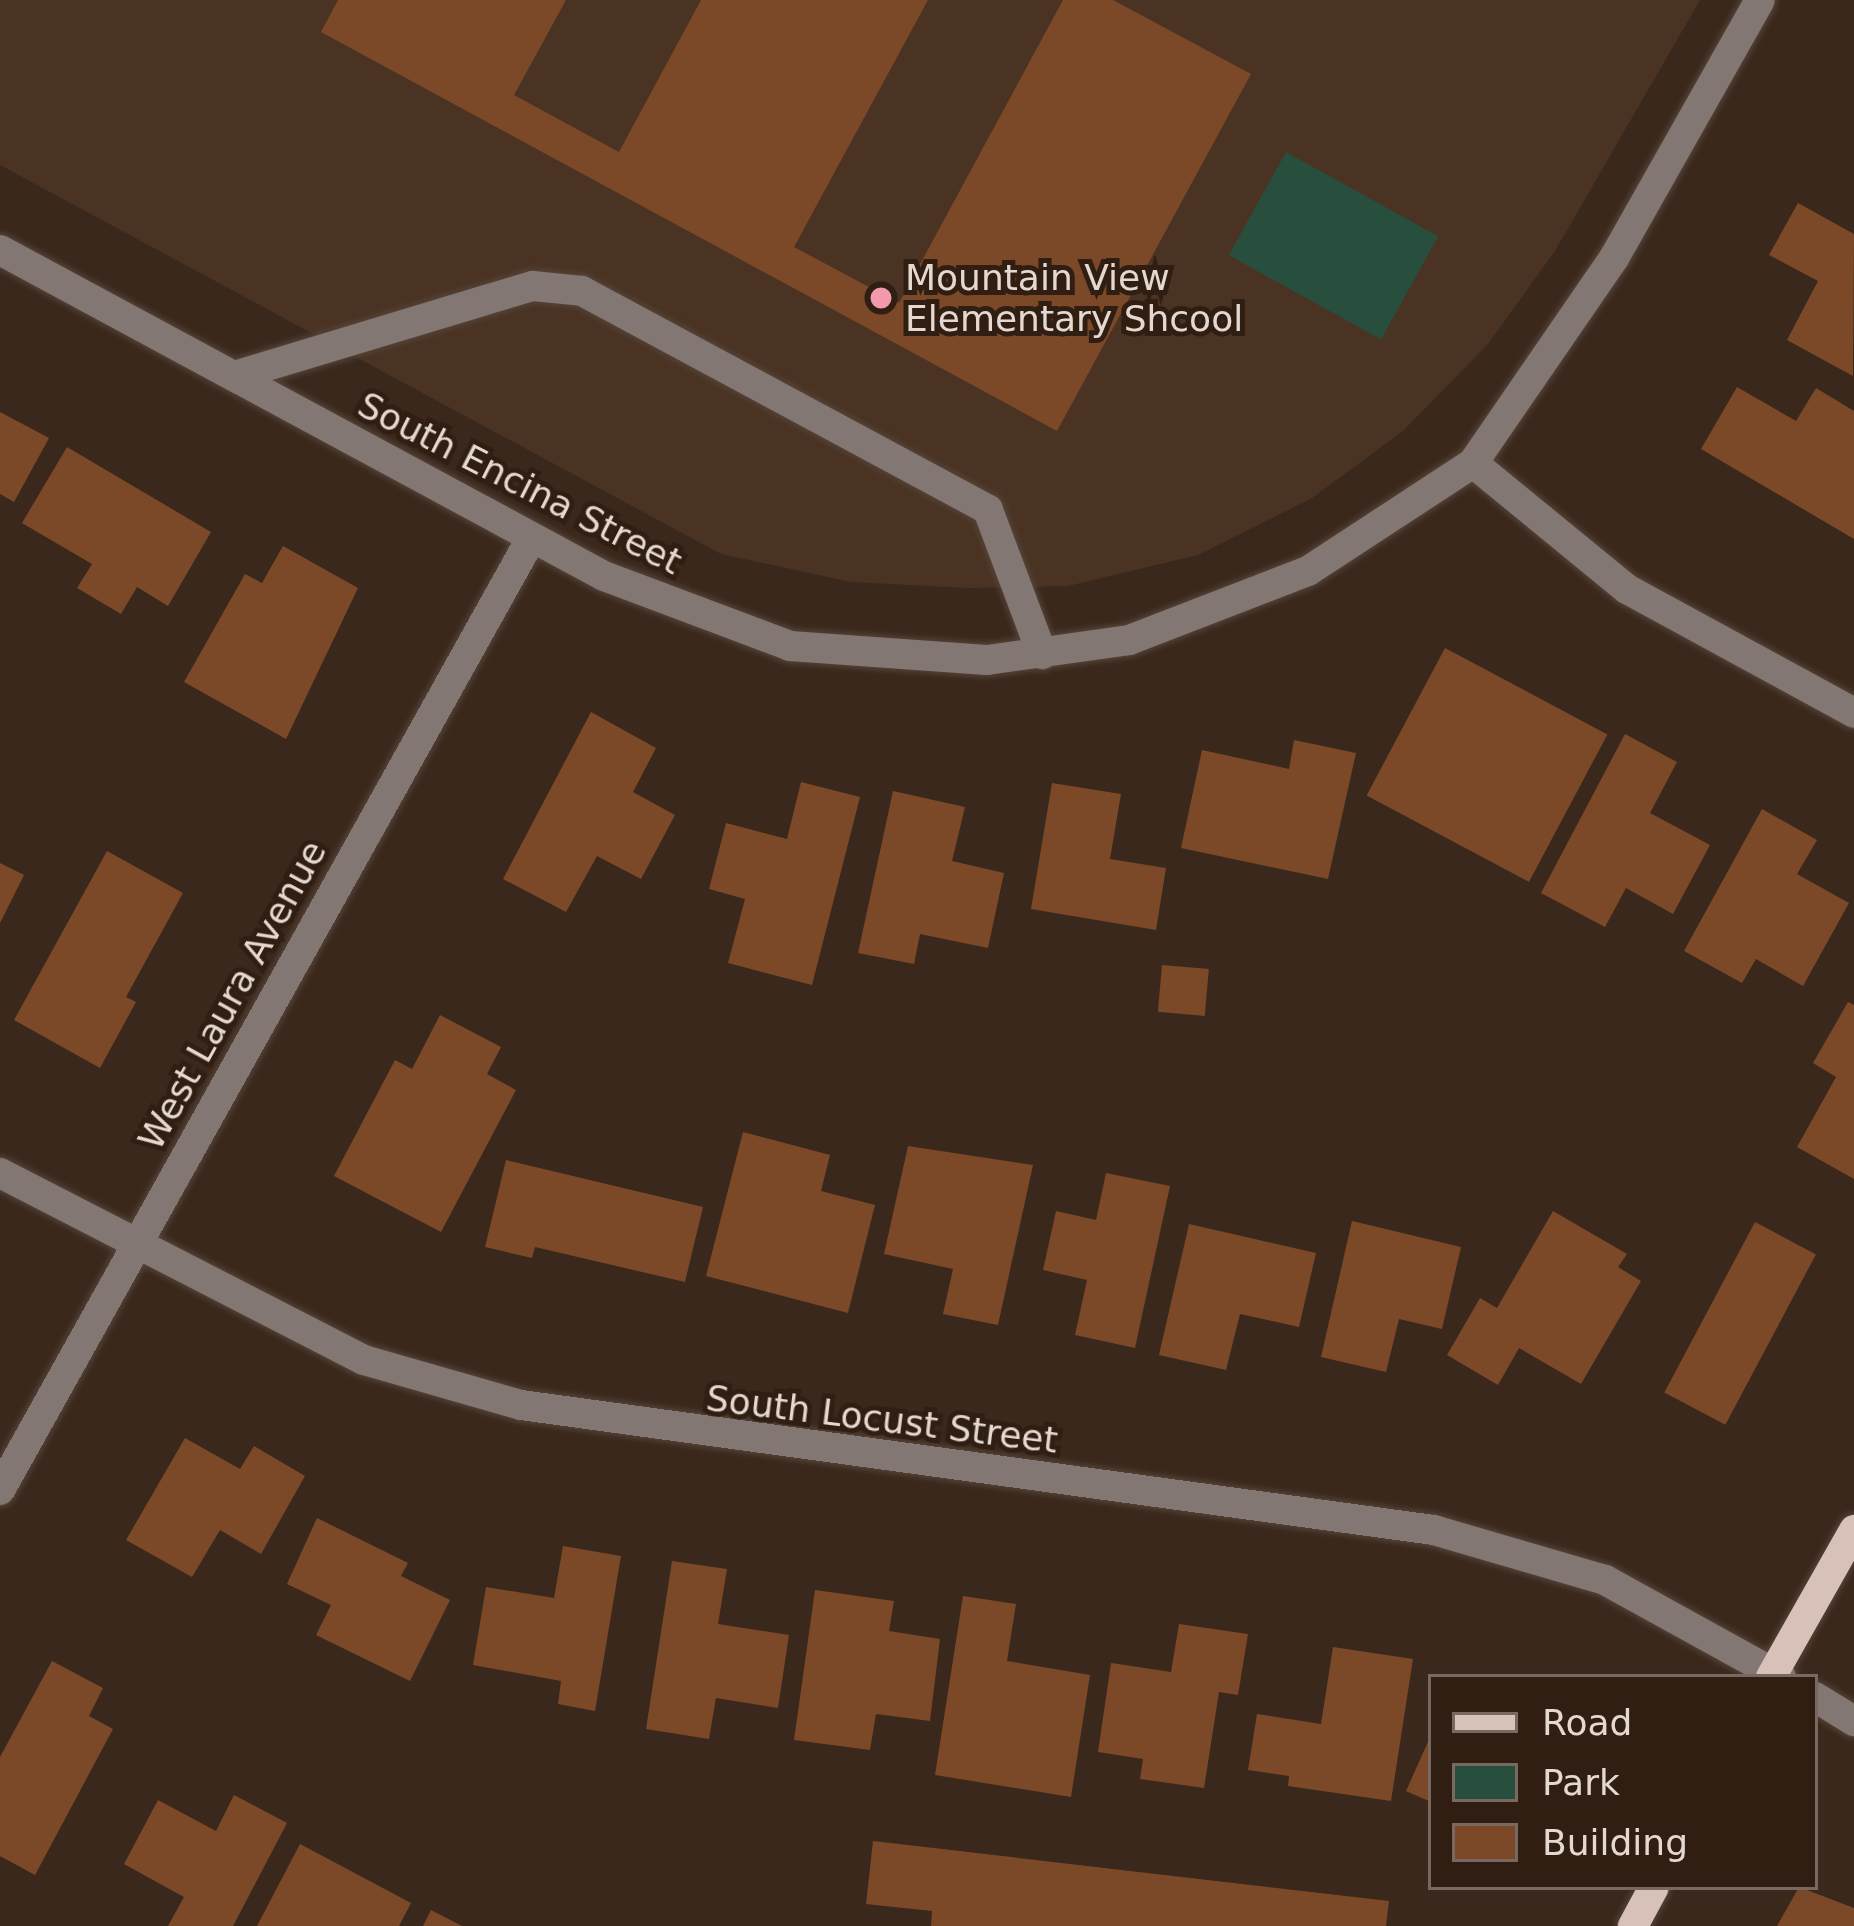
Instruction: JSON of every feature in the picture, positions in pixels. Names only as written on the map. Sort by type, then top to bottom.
[{"type":"main road","points":[[1776,1674],[1854,1530]]},
{"type":"main road","points":[[1633,1926],[1652,1890]]},
{"type":"street","points":[[1760,0],[1614,258],[1473,463],[1627,589],[1854,713]]},
{"type":"street","name":"South Encina Street","points":[[0,250],[532,537],[666,603],[790,646],[887,660],[1042,655],[1205,617],[1309,571],[1473,463]]},
{"type":"street","points":[[234,376],[532,286],[582,290],[988,511],[1042,655]]},
{"type":"street","name":"West Laura Avenue","points":[[0,1490],[532,537]]},
{"type":"street","name":"South Locust Street","points":[[0,1173],[136,1247],[364,1360],[521,1406],[1434,1530],[1604,1580],[1771,1674]]},
{"type":"street","points":[[1818,1699],[1854,1721]]},
{"type":"shaded area","name":"Mountain View Elementary Shcool","points":[[0,0],[1700,0],[1555,251],[1488,344],[1403,431],[1312,498],[1198,555],[1068,586],[968,588],[851,582],[721,554],[0,165]]},
{"type":"green space","points":[[1286,152],[1438,236],[1381,340],[1229,255]]},
{"type":"building","points":[[338,0],[566,0],[514,95],[619,152],[701,0],[928,0],[794,247],[899,303],[1063,0],[1113,0],[1251,74],[1057,431],[321,32]]},
{"type":"building","points":[[1798,203],[1854,234],[1853,376],[1787,340],[1818,281],[1769,255]]},
{"type":"building","points":[[1737,387],[1796,421],[1816,388],[1854,411],[1854,539],[1701,449]]},
{"type":"building","points":[[0,412],[49,438],[14,502],[0,494]]},
{"type":"building","points":[[67,447],[211,532],[168,606],[137,587],[121,614],[77,588],[92,564],[22,523]]},
{"type":"building","points":[[283,546],[358,588],[286,739],[184,682],[245,574],[262,583]]},
{"type":"building","points":[[1445,648],[1607,734],[1529,882],[1367,795]]},
{"type":"building","points":[[591,712],[656,748],[633,792],[675,815],[641,879],[597,856],[566,912],[503,879]]},
{"type":"building","points":[[1625,734],[1677,762],[1650,813],[1710,845],[1673,914],[1626,888],[1605,927],[1541,893]]},
{"type":"building","points":[[1294,740],[1356,753],[1328,879],[1181,848],[1202,750],[1289,769]]},
{"type":"building","points":[[801,782],[860,797],[812,985],[728,963],[745,899],[709,889],[726,823],[787,839]]},
{"type":"building","points":[[1052,783],[1121,794],[1110,859],[1166,868],[1156,930],[1031,909]]},
{"type":"building","points":[[893,791],[965,807],[952,861],[1004,873],[988,948],[920,934],[914,964],[858,953]]},
{"type":"building","points":[[1762,809],[1817,840],[1797,874],[1849,903],[1803,986],[1756,959],[1742,983],[1684,951]]},
{"type":"building","points":[[107,851],[183,893],[126,997],[136,1002],[100,1068],[14,1020]]},
{"type":"building","points":[[0,863],[24,875],[0,923]]},
{"type":"building","points":[[1162,965],[1209,969],[1205,1016],[1158,1012]]},
{"type":"building","points":[[1848,1002],[1854,1005],[1854,1179],[1797,1147],[1836,1077],[1813,1063]]},
{"type":"building","points":[[440,1015],[501,1047],[487,1074],[516,1090],[441,1232],[334,1176],[395,1060],[412,1069]]},
{"type":"building","points":[[743,1132],[830,1155],[821,1191],[875,1205],[848,1313],[706,1276]]},
{"type":"building","points":[[908,1146],[1033,1165],[998,1325],[943,1314],[953,1269],[884,1254]]},
{"type":"building","points":[[506,1160],[703,1207],[685,1282],[535,1247],[532,1258],[485,1247]]},
{"type":"building","points":[[1106,1173],[1170,1186],[1135,1348],[1075,1335],[1087,1280],[1043,1270],[1056,1211],[1096,1220]]},
{"type":"building","points":[[1553,1211],[1627,1254],[1618,1267],[1641,1281],[1581,1384],[1519,1348],[1498,1385],[1447,1355],[1480,1298],[1497,1308]]},
{"type":"building","points":[[1352,1221],[1461,1247],[1442,1329],[1399,1319],[1386,1372],[1321,1357]]},
{"type":"building","points":[[1755,1222],[1816,1254],[1725,1425],[1664,1392]]},
{"type":"building","points":[[1189,1224],[1316,1253],[1299,1327],[1240,1314],[1226,1370],[1159,1355]]},
{"type":"building","points":[[185,1438],[240,1469],[254,1446],[305,1476],[261,1554],[220,1530],[192,1577],[126,1540]]},
{"type":"building","points":[[317,1518],[408,1563],[401,1576],[450,1600],[410,1681],[316,1635],[331,1605],[287,1584]]},
{"type":"building","points":[[563,1546],[621,1556],[595,1711],[558,1704],[561,1681],[473,1665],[486,1587],[554,1598]]},
{"type":"building","points":[[672,1561],[727,1569],[718,1624],[789,1635],[778,1708],[716,1698],[709,1739],[646,1729]]},
{"type":"building","points":[[815,1590],[894,1601],[889,1631],[940,1639],[930,1721],[876,1714],[870,1750],[794,1740]]},
{"type":"building","points":[[963,1596],[1016,1604],[1007,1661],[1090,1675],[1071,1797],[935,1775]]},
{"type":"building","points":[[1179,1624],[1248,1634],[1238,1695],[1219,1692],[1204,1788],[1140,1779],[1143,1759],[1098,1752],[1111,1663],[1171,1672]]},
{"type":"building","points":[[1333,1647],[1413,1659],[1391,1801],[1288,1786],[1289,1776],[1248,1770],[1257,1714],[1321,1724]]},
{"type":"building","points":[[52,1661],[103,1688],[89,1716],[113,1729],[35,1875],[0,1856],[0,1757]]},
{"type":"building","points":[[1428,1742],[1428,1801],[1406,1791]]},
{"type":"building","points":[[234,1795],[287,1823],[233,1926],[168,1926],[184,1897],[124,1864],[158,1800],[216,1831]]},
{"type":"building","points":[[873,1841],[1389,1901],[1386,1926],[931,1926],[932,1911],[866,1904]]},
{"type":"building","points":[[300,1844],[411,1903],[399,1926],[257,1926]]},
{"type":"building","points":[[1797,1890],[1854,1908],[1854,1926],[1777,1926]]},
{"type":"building","points":[[431,1910],[462,1926],[423,1926]]},
{"type":"place","name":"Mountain View Elementary Shcool","points":[[881,298]]}]
